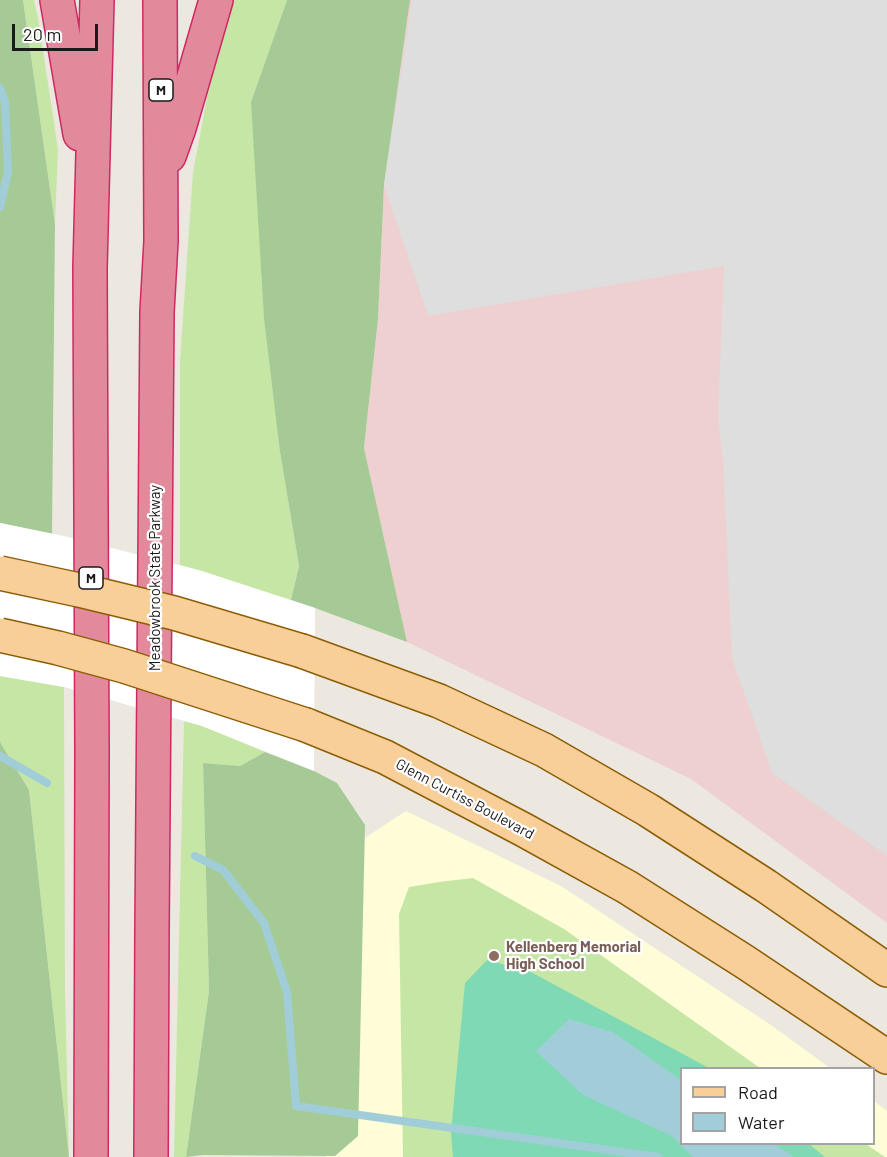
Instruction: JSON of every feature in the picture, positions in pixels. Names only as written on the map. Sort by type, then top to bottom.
[{"type":"highway","points":[[57,0],[85,162],[93,184]]},
{"type":"highway","name":"M","points":[[91,1157],[90,268],[97,0]]},
{"type":"highway","name":"Meadowbrook State Parkway","points":[[151,1157],[157,312],[160,242],[160,0]]},
{"type":"highway","points":[[160,180],[179,128],[216,0]]},
{"type":"main road","points":[[0,573],[174,613],[302,651],[439,701],[544,750],[658,816],[766,886],[887,970]]},
{"type":"main road","name":"Glenn Curtiss Boulevard","points":[[0,634],[124,666],[306,725],[385,757],[627,887],[745,962],[887,1057]]},
{"type":"shaded area","points":[[0,0],[23,0],[55,224],[52,534],[0,523]]},
{"type":"shaded area","points":[[287,0],[410,0],[384,185],[378,319],[364,448],[407,642],[291,600],[299,566],[280,452],[264,318],[251,102]]},
{"type":"shaded area","points":[[410,0],[887,0],[887,923],[691,779],[407,642],[364,448],[378,319],[384,185]]},
{"type":"shaded area","points":[[412,0],[887,0],[887,856],[772,773],[732,658],[723,460],[718,416],[724,266],[428,316],[384,185]]},
{"type":"shaded area","points":[[0,742],[29,790],[69,1157],[0,1157]]},
{"type":"shaded area","points":[[265,752],[314,771],[337,783],[365,825],[358,1136],[335,1156],[203,1155],[186,1157],[209,991],[203,763],[240,766]]},
{"type":"shaded area","name":"Kellenberg Memorial High School","points":[[406,811],[561,886],[771,1025],[829,1067],[680,1067],[680,1145],[875,1145],[875,1102],[887,1111],[887,1157],[326,1157],[319,868]]},
{"type":"green space","points":[[23,0],[34,0],[58,149],[55,224]]},
{"type":"green space","points":[[232,0],[287,0],[251,102],[280,452],[299,566],[291,600],[180,565],[180,361],[193,172],[214,61]]},
{"type":"green space","points":[[0,676],[64,687],[65,991],[69,1157],[29,790],[0,742]]},
{"type":"green space","points":[[184,721],[265,752],[240,766],[203,763],[209,991],[186,1157],[174,1157]]},
{"type":"green space","name":"Kellenberg Memorial High School","points":[[473,878],[564,929],[759,1067],[680,1067],[680,1145],[867,1145],[885,1157],[403,1157],[399,914],[409,887]]},
{"type":"green space","points":[[487,960],[529,971],[707,1067],[680,1067],[680,1145],[810,1145],[825,1157],[453,1157],[451,1132],[465,983]]},
{"type":"water","points":[[569,1019],[613,1032],[680,1079],[680,1144],[672,1136],[583,1095],[536,1051]]},
{"type":"water","points":[[681,1145],[776,1145],[794,1157],[693,1157]]},
{"type":"pier","points":[[0,523],[64,536],[199,570],[315,608],[314,771],[202,726],[64,687],[0,676]]},
{"type":"waterway","points":[[0,88],[5,102],[8,172],[0,207]]},
{"type":"waterway","points":[[0,756],[47,783]]},
{"type":"waterway","points":[[195,856],[223,870],[264,923],[287,992],[296,1106],[658,1157]]},
{"type":"place","name":"Kellenberg Memorial High School","points":[[494,956]]}]
